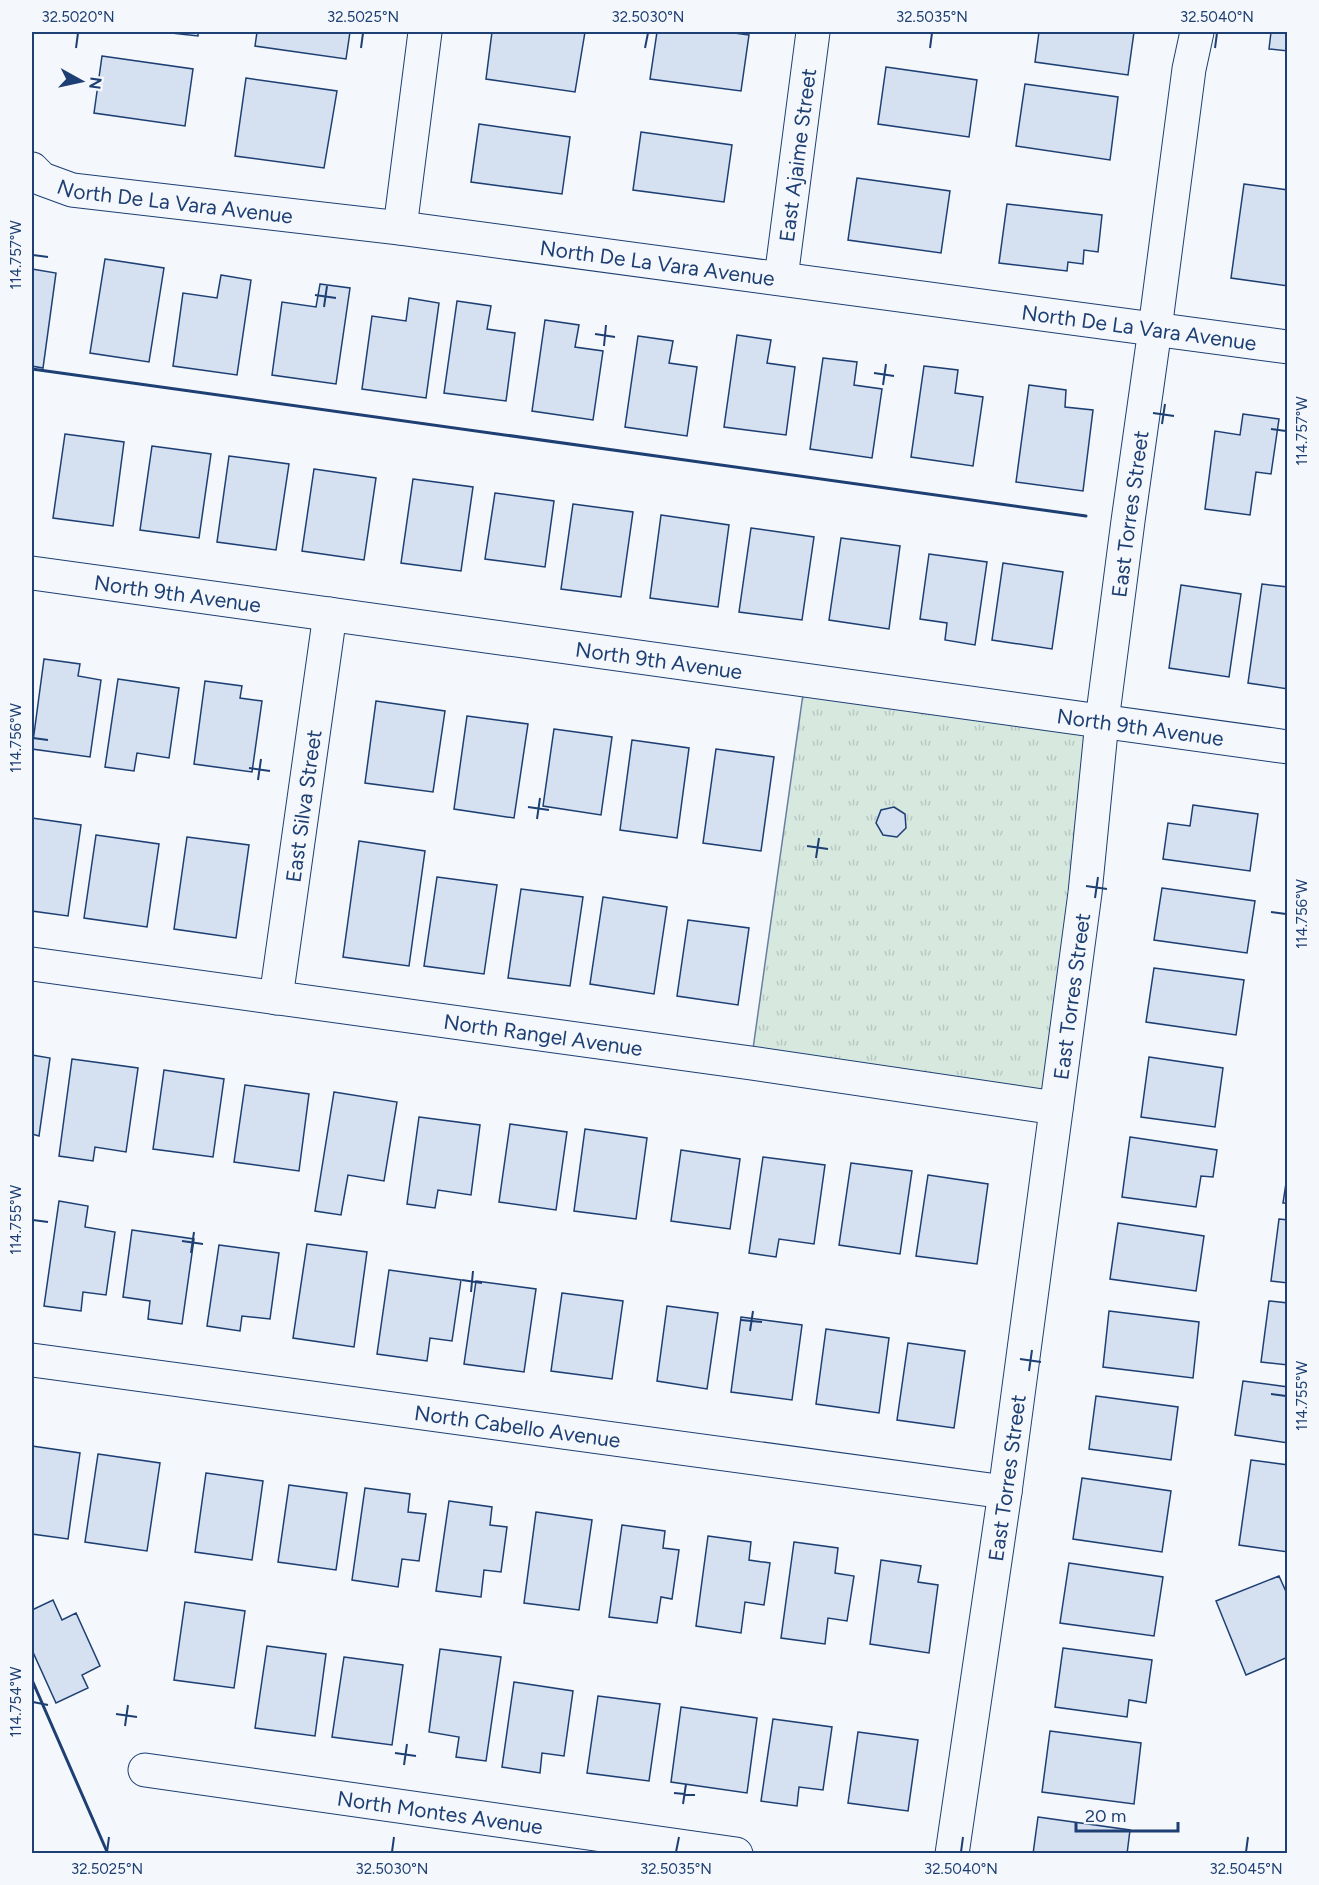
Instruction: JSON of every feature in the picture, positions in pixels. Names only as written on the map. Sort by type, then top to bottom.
[{"type":"street","points":[[400,228],[425,32]]},
{"type":"street","name":"East Ajaime Street","points":[[781,278],[813,32]]},
{"type":"street","name":"East Torres Street","points":[[952,1854],[1005,1492],[1084,893],[1102,721],[1128,520],[1189,69],[1197,32]]},
{"type":"street","name":"North De La Vara Avenue","points":[[32,169],[42,179],[72,190],[400,228],[1287,346]]},
{"type":"street","name":"North 9th Avenue","points":[[32,573],[1287,747]]},
{"type":"street","name":"East Silva Street","points":[[276,998],[330,614]]},
{"type":"street","name":"North Rangel Avenue","points":[[32,964],[751,1063],[1056,1108]]},
{"type":"street","name":"North Cabello Avenue","points":[[32,1360],[1005,1492]]},
{"type":"street","name":"North Montes Avenue","points":[[145,1770],[736,1854]]},
{"type":"green space","points":[[805,680],[1102,721],[1056,1108],[751,1063]]},
{"type":"building","points":[[162,32],[198,32],[198,36]]},
{"type":"building","points":[[257,32],[350,32],[346,59],[255,46]]},
{"type":"building","points":[[492,32],[585,32],[575,92],[486,79]]},
{"type":"building","points":[[657,32],[727,32],[749,35],[741,91],[650,79]]},
{"type":"building","points":[[1039,32],[1134,32],[1128,75],[1035,62]]},
{"type":"building","points":[[1271,32],[1288,32],[1288,51],[1269,49]]},
{"type":"building","points":[[102,56],[193,69],[185,126],[94,113]]},
{"type":"building","points":[[886,67],[977,80],[969,137],[878,124]]},
{"type":"building","points":[[246,78],[337,91],[324,168],[235,156]]},
{"type":"building","points":[[1025,84],[1118,97],[1110,160],[1016,146]]},
{"type":"building","points":[[479,124],[570,137],[562,194],[471,182]]},
{"type":"building","points":[[641,132],[732,145],[724,202],[633,190]]},
{"type":"building","points":[[857,178],[950,191],[941,253],[848,240]]},
{"type":"building","points":[[1244,184],[1288,190],[1288,286],[1231,278]]},
{"type":"building","points":[[1007,204],[1102,215],[1098,252],[1084,250],[1083,264],[1068,262],[1067,271],[999,263]]},
{"type":"building","points":[[105,259],[164,268],[149,362],[90,353]]},
{"type":"building","points":[[32,269],[56,273],[43,368],[32,366]]},
{"type":"building","points":[[221,275],[251,280],[237,375],[173,366],[183,293],[217,298]]},
{"type":"building","points":[[320,284],[350,288],[336,384],[272,375],[282,302],[316,307]]},
{"type":"building","points":[[409,298],[439,303],[426,398],[362,389],[372,316],[406,321]]},
{"type":"building","points":[[457,301],[491,306],[487,329],[515,333],[506,401],[444,393]]},
{"type":"building","points":[[545,320],[579,325],[575,347],[603,351],[593,420],[532,411]]},
{"type":"building","points":[[737,335],[771,340],[767,363],[795,367],[786,435],[724,427]]},
{"type":"building","points":[[638,336],[673,341],[669,363],[697,367],[687,436],[625,427]]},
{"type":"building","points":[[823,358],[857,362],[854,385],[882,389],[872,458],[810,449]]},
{"type":"building","points":[[924,366],[958,370],[955,393],[983,397],[973,466],[911,457]]},
{"type":"building","points":[[1029,385],[1066,390],[1065,407],[1093,410],[1083,491],[1016,482]]},
{"type":"building","points":[[1243,414],[1279,419],[1271,474],[1256,472],[1250,515],[1205,509],[1215,431],[1240,435]]},
{"type":"building","points":[[65,434],[124,442],[113,526],[53,518]]},
{"type":"building","points":[[152,446],[211,454],[199,538],[140,530]]},
{"type":"building","points":[[229,456],[289,464],[276,550],[217,542]]},
{"type":"building","points":[[314,469],[376,478],[364,560],[302,551]]},
{"type":"building","points":[[413,479],[473,487],[461,571],[401,563]]},
{"type":"building","points":[[495,493],[554,501],[545,567],[485,559]]},
{"type":"building","points":[[573,504],[633,512],[621,597],[561,589]]},
{"type":"building","points":[[661,515],[729,525],[718,607],[650,598]]},
{"type":"building","points":[[751,528],[814,537],[802,620],[739,612]]},
{"type":"building","points":[[841,538],[900,546],[889,629],[829,620]]},
{"type":"building","points":[[929,554],[987,562],[975,645],[945,640],[947,623],[920,619]]},
{"type":"building","points":[[1003,563],[1063,572],[1052,649],[992,640]]},
{"type":"building","points":[[1262,584],[1288,587],[1288,689],[1248,683]]},
{"type":"building","points":[[1181,585],[1241,594],[1229,677],[1169,668]]},
{"type":"building","points":[[44,659],[80,664],[78,676],[101,680],[90,757],[32,749]]},
{"type":"building","points":[[118,679],[179,688],[169,758],[137,753],[134,771],[105,767]]},
{"type":"building","points":[[205,681],[242,686],[240,698],[262,701],[252,772],[194,764]]},
{"type":"building","points":[[376,701],[445,711],[433,792],[365,783]]},
{"type":"building","points":[[467,716],[528,724],[514,818],[454,809]]},
{"type":"building","points":[[554,729],[612,737],[601,815],[543,806]]},
{"type":"building","points":[[632,740],[689,748],[677,838],[620,830]]},
{"type":"building","points":[[716,749],[774,757],[761,851],[703,843]]},
{"type":"building","points":[[1193,805],[1258,814],[1250,871],[1163,859],[1168,823],[1190,826]]},
{"type":"building","points":[[894,807],[905,814],[906,828],[897,837],[883,835],[876,823],[881,810]]},
{"type":"building","points":[[32,818],[81,825],[68,916],[32,911]]},
{"type":"building","points":[[96,835],[159,844],[147,927],[84,918]]},
{"type":"building","points":[[187,837],[249,845],[236,938],[174,929]]},
{"type":"building","points":[[359,841],[425,851],[409,966],[343,957]]},
{"type":"building","points":[[437,877],[497,885],[484,974],[424,966]]},
{"type":"building","points":[[1162,888],[1255,901],[1247,953],[1154,940]]},
{"type":"building","points":[[521,889],[583,897],[570,986],[508,978]]},
{"type":"building","points":[[603,897],[667,907],[654,994],[590,984]]},
{"type":"building","points":[[688,920],[749,928],[738,1005],[677,996]]},
{"type":"building","points":[[1154,968],[1244,980],[1236,1035],[1146,1022]]},
{"type":"building","points":[[32,1055],[50,1058],[39,1136],[32,1134]]},
{"type":"building","points":[[1149,1057],[1223,1068],[1215,1127],[1141,1117]]},
{"type":"building","points":[[72,1059],[138,1068],[126,1152],[95,1147],[93,1161],[59,1156]]},
{"type":"building","points":[[164,1070],[224,1079],[213,1157],[153,1149]]},
{"type":"building","points":[[245,1085],[309,1094],[299,1171],[234,1162]]},
{"type":"building","points":[[334,1092],[397,1102],[384,1181],[348,1175],[341,1215],[315,1211]]},
{"type":"building","points":[[419,1117],[480,1125],[471,1195],[438,1190],[435,1208],[407,1204]]},
{"type":"building","points":[[510,1124],[567,1132],[556,1210],[499,1202]]},
{"type":"building","points":[[585,1129],[647,1138],[636,1219],[574,1211]]},
{"type":"building","points":[[1130,1137],[1217,1150],[1213,1177],[1201,1176],[1196,1207],[1122,1197]]},
{"type":"building","points":[[681,1150],[740,1159],[730,1229],[671,1221]]},
{"type":"building","points":[[763,1157],[825,1165],[814,1244],[779,1239],[776,1257],[749,1253]]},
{"type":"building","points":[[851,1163],[912,1171],[900,1254],[839,1245]]},
{"type":"building","points":[[1288,1170],[1288,1203],[1283,1203]]},
{"type":"building","points":[[928,1175],[988,1184],[977,1264],[916,1256]]},
{"type":"building","points":[[59,1201],[88,1206],[85,1227],[115,1232],[106,1295],[83,1292],[81,1311],[44,1306]]},
{"type":"building","points":[[1279,1219],[1288,1220],[1288,1283],[1271,1281]]},
{"type":"building","points":[[1118,1223],[1204,1236],[1196,1291],[1110,1279]]},
{"type":"building","points":[[132,1230],[194,1239],[182,1324],[148,1319],[150,1301],[123,1297]]},
{"type":"building","points":[[307,1244],[367,1252],[354,1347],[293,1338]]},
{"type":"building","points":[[219,1245],[279,1253],[270,1319],[242,1316],[240,1331],[207,1326]]},
{"type":"building","points":[[389,1270],[461,1280],[452,1341],[430,1338],[427,1361],[377,1354]]},
{"type":"building","points":[[476,1281],[536,1289],[524,1372],[464,1364]]},
{"type":"building","points":[[562,1293],[623,1301],[612,1379],[551,1371]]},
{"type":"building","points":[[1269,1301],[1288,1303],[1288,1365],[1261,1362]]},
{"type":"building","points":[[667,1306],[718,1313],[707,1389],[657,1381]]},
{"type":"building","points":[[1109,1311],[1199,1322],[1193,1378],[1103,1367]]},
{"type":"building","points":[[741,1317],[802,1325],[792,1400],[731,1392]]},
{"type":"building","points":[[826,1329],[889,1338],[879,1413],[816,1404]]},
{"type":"building","points":[[908,1343],[965,1351],[954,1428],[897,1420]]},
{"type":"building","points":[[1243,1381],[1288,1387],[1288,1443],[1235,1435]]},
{"type":"building","points":[[1096,1396],[1178,1407],[1171,1460],[1089,1449]]},
{"type":"building","points":[[32,1446],[80,1453],[68,1539],[32,1534]]},
{"type":"building","points":[[98,1454],[160,1463],[147,1551],[85,1542]]},
{"type":"building","points":[[1251,1460],[1288,1465],[1288,1552],[1239,1545]]},
{"type":"building","points":[[206,1473],[263,1481],[252,1560],[195,1552]]},
{"type":"building","points":[[1082,1478],[1171,1491],[1162,1552],[1073,1539]]},
{"type":"building","points":[[289,1485],[347,1493],[336,1570],[278,1562]]},
{"type":"building","points":[[365,1488],[410,1494],[408,1512],[426,1514],[419,1561],[402,1559],[398,1587],[352,1580]]},
{"type":"building","points":[[449,1501],[492,1507],[490,1525],[507,1527],[501,1572],[484,1570],[481,1597],[436,1591]]},
{"type":"building","points":[[536,1512],[592,1520],[579,1610],[524,1603]]},
{"type":"building","points":[[622,1525],[665,1531],[663,1548],[679,1550],[672,1599],[661,1597],[657,1623],[609,1617]]},
{"type":"building","points":[[708,1536],[751,1542],[749,1560],[770,1563],[764,1605],[745,1602],[741,1633],[696,1626]]},
{"type":"building","points":[[794,1542],[838,1548],[835,1573],[854,1576],[847,1621],[828,1618],[825,1644],[781,1638]]},
{"type":"building","points":[[881,1560],[921,1566],[918,1582],[938,1585],[929,1653],[870,1644]]},
{"type":"building","points":[[1069,1563],[1163,1577],[1154,1636],[1060,1623]]},
{"type":"building","points":[[1279,1576],[1288,1596],[1288,1657],[1246,1675],[1216,1601]]},
{"type":"building","points":[[53,1600],[62,1620],[76,1613],[100,1666],[82,1675],[88,1688],[56,1703],[32,1650],[32,1610]]},
{"type":"building","points":[[185,1602],[245,1611],[234,1688],[174,1680]]},
{"type":"building","points":[[267,1646],[326,1654],[315,1736],[255,1728]]},
{"type":"building","points":[[1063,1648],[1152,1660],[1146,1703],[1129,1700],[1127,1717],[1055,1707]]},
{"type":"building","points":[[440,1649],[501,1657],[486,1761],[456,1757],[459,1737],[429,1732]]},
{"type":"building","points":[[344,1657],[403,1665],[392,1745],[332,1737]]},
{"type":"building","points":[[514,1682],[573,1691],[564,1756],[542,1753],[540,1773],[502,1767]]},
{"type":"building","points":[[598,1696],[660,1704],[649,1781],[587,1773]]},
{"type":"building","points":[[681,1707],[757,1718],[747,1793],[671,1782]]},
{"type":"building","points":[[773,1719],[832,1727],[823,1790],[799,1787],[797,1806],[761,1801]]},
{"type":"building","points":[[1050,1731],[1141,1743],[1134,1804],[1042,1792]]},
{"type":"building","points":[[858,1732],[918,1740],[908,1811],[848,1803]]},
{"type":"building","points":[[1038,1817],[1130,1830],[1127,1854],[1033,1854]]},
{"type":"wall","points":[[32,369],[1086,516]]},
{"type":"wall","points":[[32,1680],[108,1854]]}]
